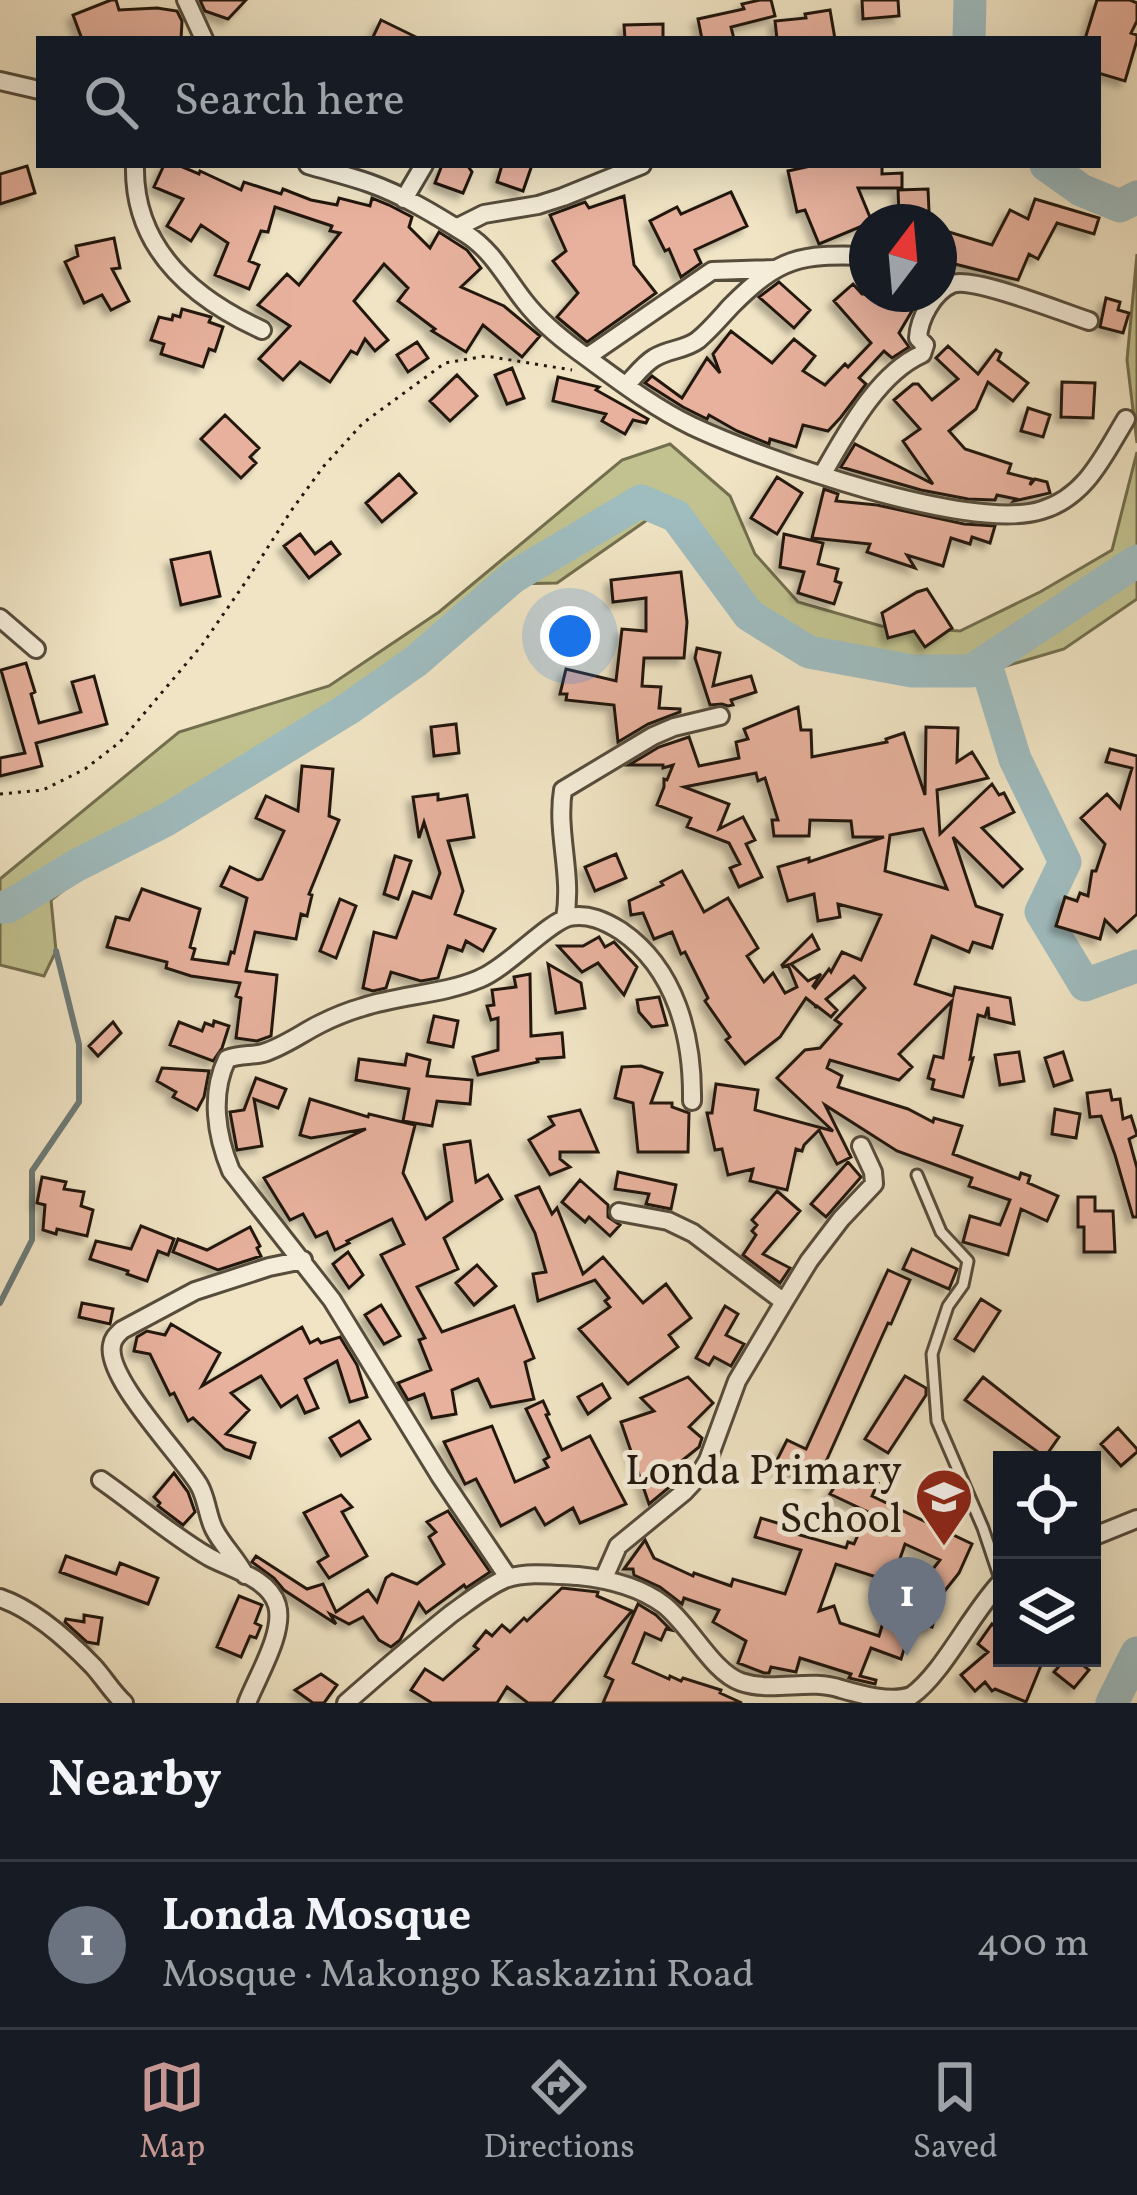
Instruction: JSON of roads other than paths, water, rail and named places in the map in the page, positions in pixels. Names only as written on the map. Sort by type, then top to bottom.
[{"type":"street","points":[[186,0],[203,36]]},
{"type":"street","points":[[0,81],[36,89]]},
{"type":"street","points":[[135,168],[140,217],[177,274],[201,296],[262,330]]},
{"type":"street","points":[[318,168],[370,183],[470,236],[586,365],[690,425],[822,475],[971,512],[1042,511],[1095,471],[1126,419]]},
{"type":"street","points":[[404,199],[422,168]]},
{"type":"street","points":[[456,228],[484,214],[563,197],[635,168]]},
{"type":"street","points":[[626,384],[654,358],[702,338],[756,282],[775,269],[816,255],[849,256]]},
{"type":"street","points":[[586,365],[712,271],[775,269]]},
{"type":"street","points":[[822,475],[865,406],[904,362],[922,354],[925,345],[918,338],[918,327],[928,307],[949,285],[1005,292],[1089,321]]},
{"type":"street","points":[[0,618],[36,649]]},
{"type":"street","points":[[565,918],[563,790],[653,736],[720,716]]},
{"type":"street","points":[[508,1577],[357,1338],[303,1260],[241,1184],[225,1155],[215,1096],[220,1074],[227,1059],[262,1053],[364,1006],[479,980],[565,918],[594,917],[640,944],[656,963],[685,1026],[692,1101]]},
{"type":"street","points":[[604,1578],[618,1546],[698,1477],[736,1381],[831,1233],[874,1184],[861,1146]]},
{"type":"street","points":[[619,1212],[668,1221],[693,1233],[784,1302]]},
{"type":"street","points":[[245,1575],[216,1534],[200,1487],[128,1389],[111,1349],[122,1330],[195,1292],[303,1260]]},
{"type":"street","points":[[101,1480],[181,1539],[267,1588],[277,1602],[273,1641],[247,1703]]},
{"type":"street","points":[[1101,1534],[1137,1519]]},
{"type":"street","points":[[346,1703],[442,1621],[508,1577],[604,1578],[642,1592],[664,1605],[727,1676],[742,1683],[818,1684],[898,1702],[927,1681],[993,1590]]},
{"type":"street","points":[[0,1598],[19,1604],[52,1630],[92,1665],[124,1703]]},
{"type":"lane","points":[[917,1175],[941,1232],[968,1261],[963,1285],[948,1306],[932,1354],[937,1421],[994,1559]]},
{"type":"waterway","points":[[969,36],[970,0]]},
{"type":"waterway","points":[[1050,168],[1081,190],[1120,206],[1137,197]]},
{"type":"waterway","points":[[0,907],[8,907],[166,820],[348,709],[416,661],[513,577],[641,501],[676,516],[749,615],[809,652],[912,671],[971,671],[1137,561]]},
{"type":"waterway","points":[[988,671],[1015,759],[1065,862],[1041,912],[1085,985],[1137,966]]},
{"type":"waterway","points":[[0,1303],[32,1240],[32,1171],[79,1102],[79,1044],[56,951]]},
{"type":"waterway","points":[[1112,1703],[1137,1653]]},
{"type":"place","name":"Londa Primary School","points":[[944,1548]]},
{"type":"place","name":"Londa Mosque","points":[[907,1656]]}]
